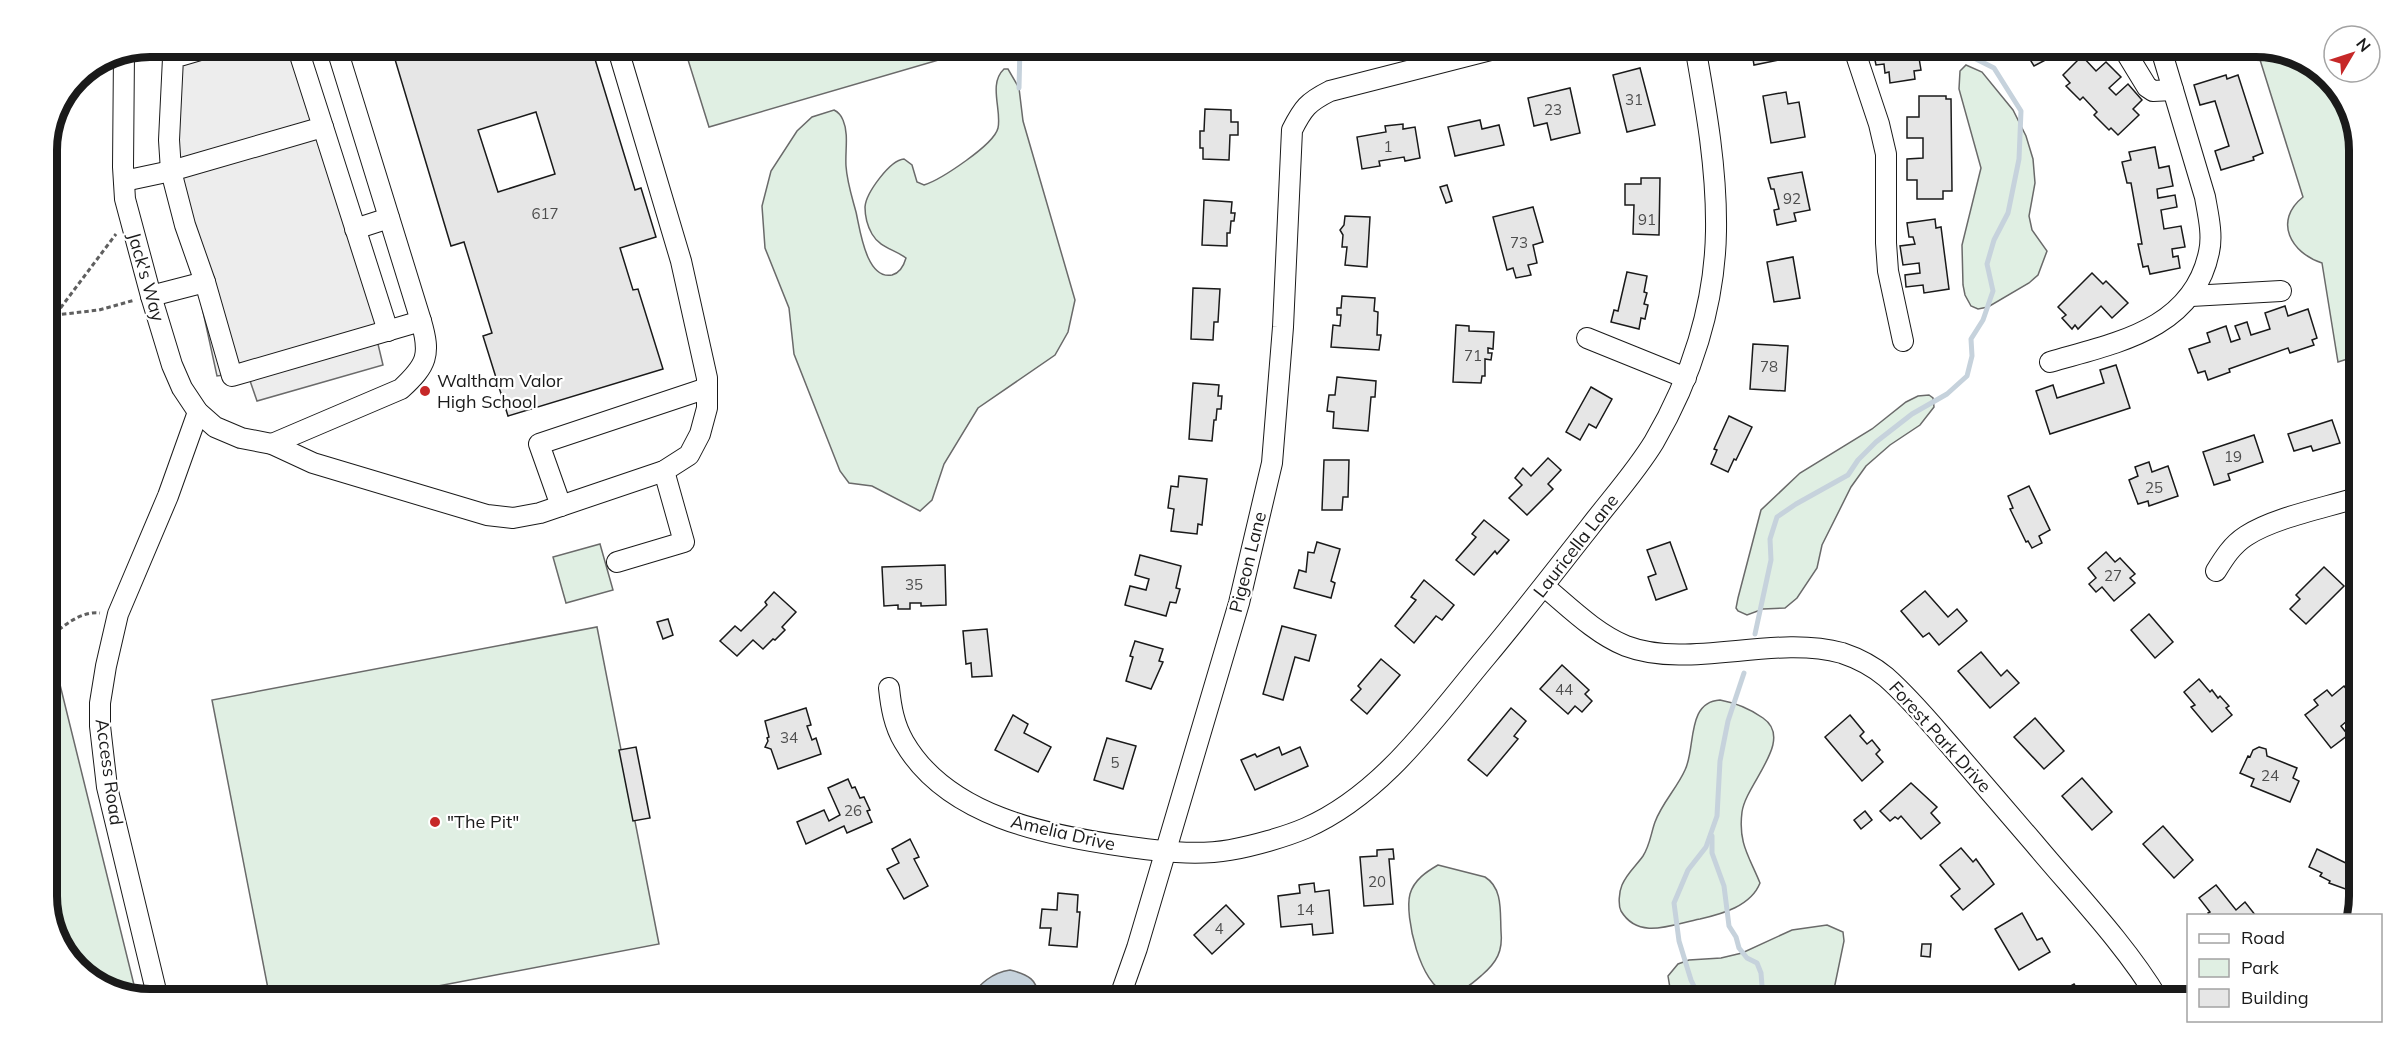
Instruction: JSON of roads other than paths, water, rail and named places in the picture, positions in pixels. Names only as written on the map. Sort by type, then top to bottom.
[{"type":"street","points":[[176,57],[173,58],[169,140],[171,171],[185,225],[205,282],[232,376],[421,321]]},
{"type":"street","points":[[300,57],[388,331]]},
{"type":"street","points":[[272,444],[401,388],[417,374],[426,358],[427,340],[339,57]]},
{"type":"street","name":"Jack's Way","points":[[124,61],[124,181],[129,217],[172,365],[182,388],[198,412],[215,427],[241,438],[272,444],[313,463],[487,515],[513,518],[540,513],[664,471],[689,455],[700,434],[707,408],[707,378],[681,261],[619,57]]},
{"type":"street","name":"Pigeon Lane","points":[[1123,989],[1137,948],[1239,603],[1272,462],[1282,338],[1292,130],[1310,101],[1330,91],[1463,57]]},
{"type":"street","name":"Lauricella Lane","points":[[1165,852],[1229,850],[1306,827],[1347,804],[1382,775],[1413,744],[1545,587],[1591,524],[1619,493],[1654,442],[1686,378],[1702,328],[1712,278],[1716,234],[1715,174],[1697,57]]},
{"type":"street","points":[[1857,57],[1879,124],[1886,154],[1888,271],[1904,341]]},
{"type":"street","points":[[2129,57],[2147,87],[2153,91],[2173,90]]},
{"type":"street","points":[[2050,362],[2113,344],[2145,332],[2169,317],[2191,296],[2202,275],[2209,251],[2209,223],[2205,197],[2163,57]]},
{"type":"street","points":[[124,181],[171,171],[323,128]]},
{"type":"street","points":[[355,229],[389,218]]},
{"type":"street","points":[[151,296],[205,282]]},
{"type":"street","points":[[2191,296],[2281,291]]},
{"type":"street","points":[[1587,338],[1686,378]]},
{"type":"street","points":[[561,506],[539,444],[707,388]]},
{"type":"street","name":"Access Road","points":[[156,989],[117,835],[104,765],[100,703],[118,614],[168,496],[198,412]]},
{"type":"street","points":[[617,562],[684,542],[664,471]]},
{"type":"street","points":[[2216,571],[2229,551],[2255,531],[2349,500]]},
{"type":"street","name":"Forest Park Drive","points":[[1545,587],[1607,635],[1626,646],[1653,652],[1694,654],[1811,646],[1844,654],[1884,676],[1916,706],[2068,884],[2151,989]]},
{"type":"street","name":"Amelia Drive","points":[[889,688],[892,716],[903,741],[919,764],[942,785],[966,801],[1001,818],[1043,831],[1102,843],[1165,852]]},
{"type":"waterway","points":[[1019,88],[1020,57]]},
{"type":"waterway","points":[[1755,634],[1771,560],[1770,539],[1777,517],[1848,475],[1858,460],[1876,442],[1912,414],[1947,394],[1967,376],[1972,356],[1971,339],[1983,320],[1993,291],[1987,264],[1994,240],[2008,213],[2019,159],[2021,111],[1994,68],[1972,57]]},
{"type":"waterway","points":[[1695,989],[1679,941],[1674,903],[1688,870],[1706,847],[1717,816],[1720,761],[1728,721],[1744,673]]},
{"type":"waterway","points":[[1712,836],[1712,853],[1724,886],[1729,926],[1736,937],[1739,948],[1747,958],[1757,963],[1761,973],[1762,989]]},
{"type":"place","name":"Waltham Valor High School","points":[[425,391]]},
{"type":"place","name":"\"The Pit\"","points":[[435,822]]}]
